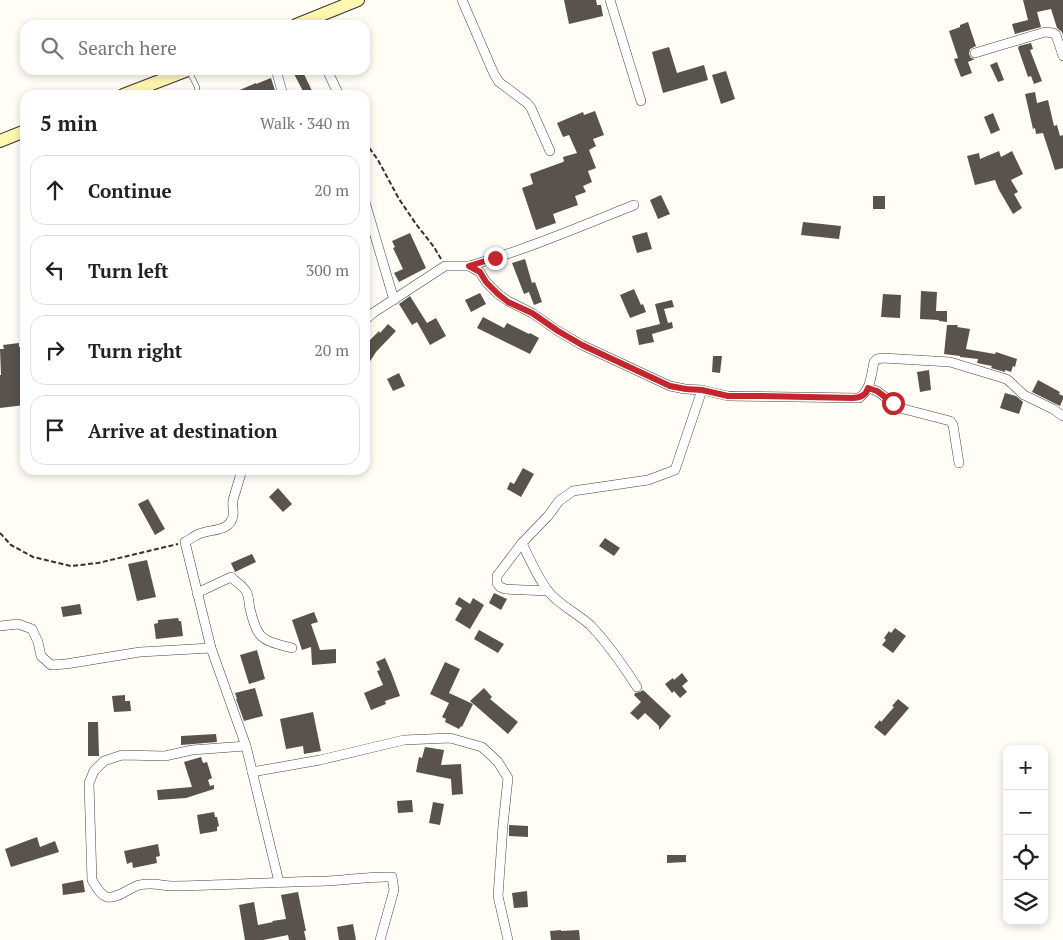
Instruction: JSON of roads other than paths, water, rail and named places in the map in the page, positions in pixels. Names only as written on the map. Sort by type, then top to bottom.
[{"type":"main road","points":[[311,20],[358,0]]},
{"type":"main road","points":[[151,90],[179,75]]},
{"type":"main road","points":[[0,141],[20,133]]},
{"type":"street","points":[[462,0],[494,74],[503,86],[531,108],[550,151]]},
{"type":"street","points":[[610,0],[641,101]]},
{"type":"street","points":[[975,53],[1049,31],[1056,35],[1063,56]]},
{"type":"street","points":[[277,75],[282,90]]},
{"type":"street","points":[[329,75],[337,90]]},
{"type":"street","points":[[370,316],[445,266],[469,266],[495,258],[536,244],[634,205]]},
{"type":"street","points":[[370,219],[394,300]]},
{"type":"street","points":[[469,266],[480,272],[486,282],[508,302],[532,313],[582,345],[670,386],[728,396],[859,398],[864,395],[868,388],[874,362],[877,359],[950,362],[1008,380],[1024,396],[1063,416]]},
{"type":"street","points":[[868,388],[877,391],[900,408],[950,421],[953,425],[960,463]]},
{"type":"street","points":[[548,591],[505,589],[497,583],[497,576],[522,543],[548,516],[560,500],[573,491],[648,480],[674,470],[702,390]]},
{"type":"street","points":[[240,475],[232,505],[234,515],[231,523],[224,528],[199,534],[185,542],[212,648],[246,746],[279,882]]},
{"type":"street","points":[[522,543],[548,591],[591,627],[620,661],[637,687]]},
{"type":"street","points":[[197,594],[231,577],[248,594],[254,623],[262,637],[267,641],[292,648]]},
{"type":"street","points":[[0,626],[18,624],[32,629],[42,656],[51,665],[140,652],[212,648]]},
{"type":"street","points":[[252,772],[320,760],[404,740],[450,738],[482,747],[498,762],[508,778],[498,896],[508,940]]},
{"type":"street","points":[[246,746],[192,750],[165,756],[122,755],[104,761],[94,771],[89,783],[92,880],[97,888],[107,897],[140,885],[152,884],[170,886],[247,884],[347,880],[376,876],[392,877],[394,890],[380,940]]},
{"type":"lane","points":[[191,75],[197,86],[197,90]]}]
